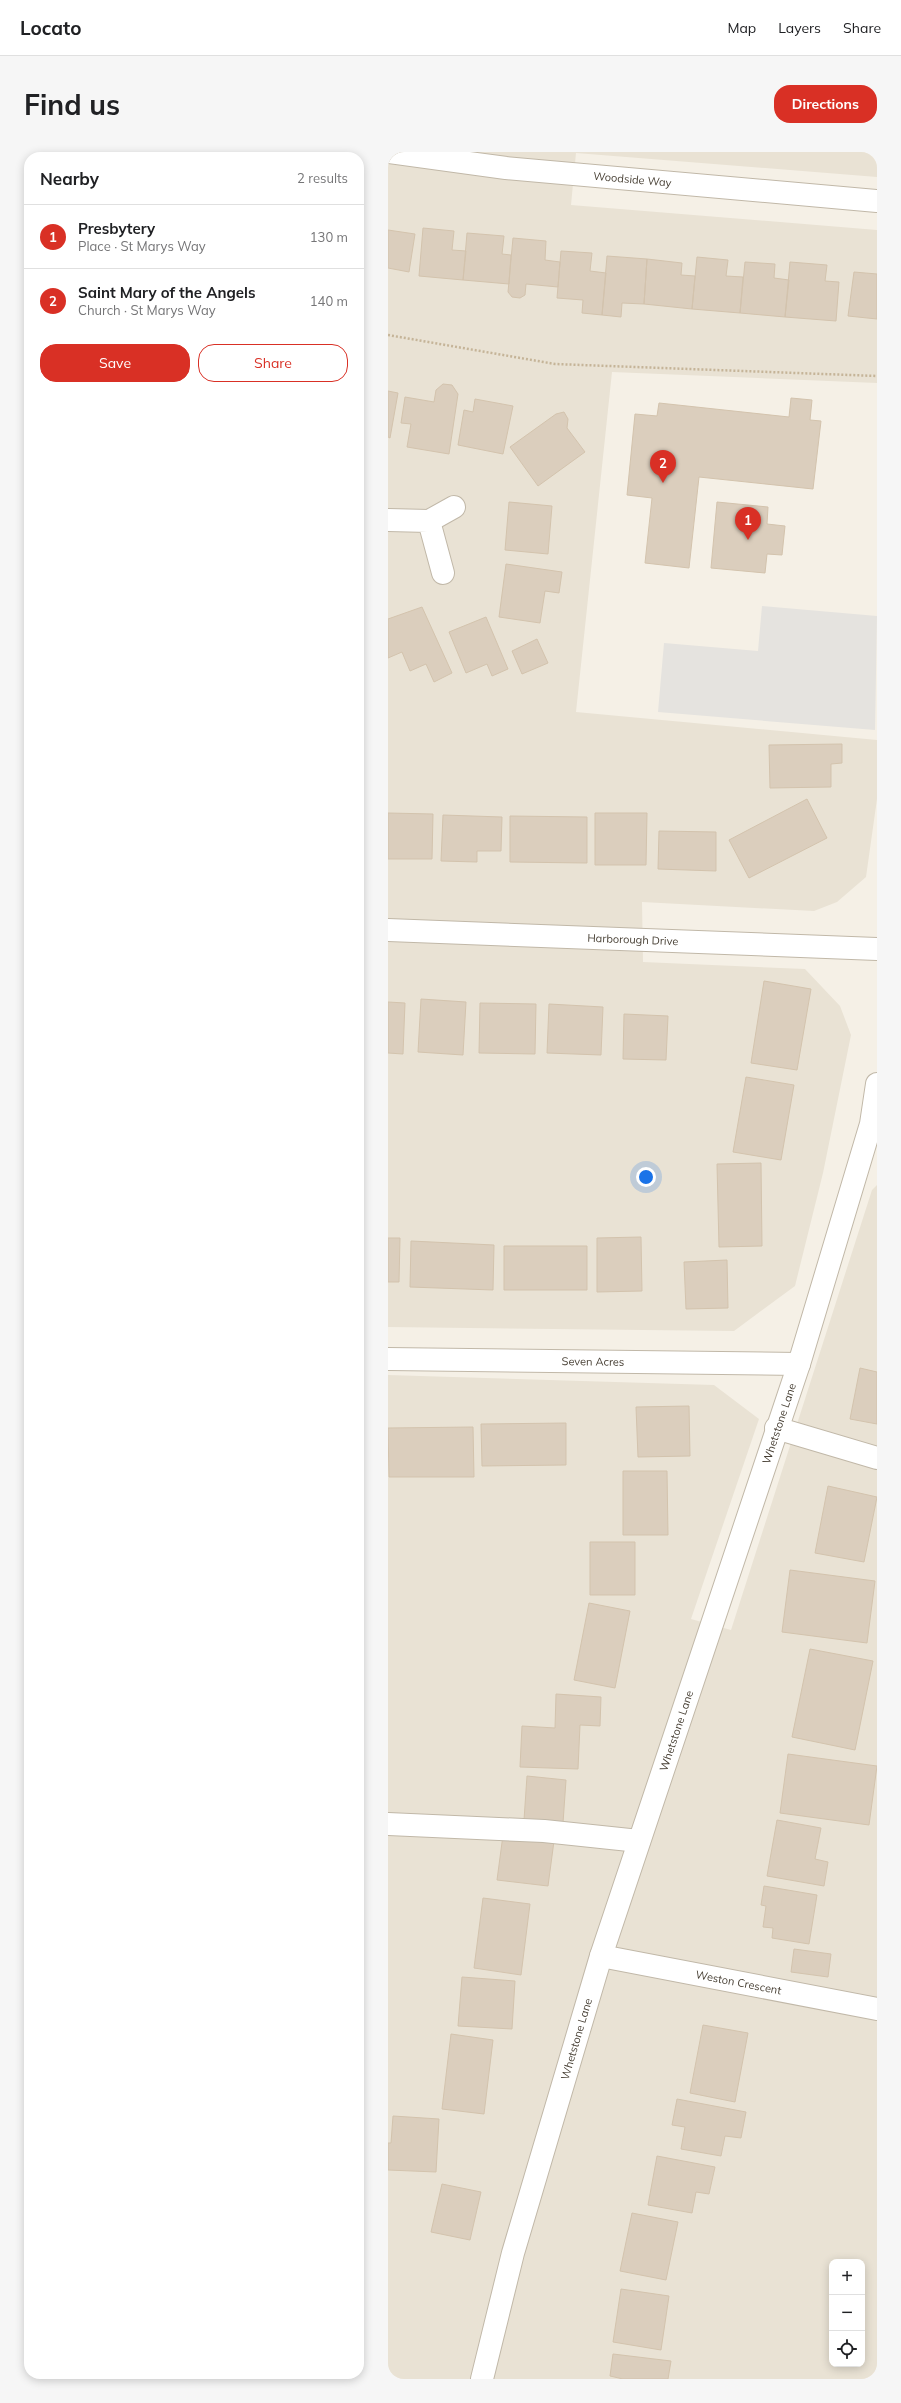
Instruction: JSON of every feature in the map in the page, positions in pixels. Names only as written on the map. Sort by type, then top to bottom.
[{"type":"street","name":"Woodside Way","points":[[388,152],[508,160],[877,201]]},
{"type":"street","points":[[388,520],[429,521],[454,507]]},
{"type":"street","points":[[429,521],[444,573]]},
{"type":"street","name":"Harborough Drive","points":[[388,930],[877,949]]},
{"type":"street","name":"Whetstone Lane","points":[[482,2379],[513,2252],[601,1956],[798,1364],[874,1125],[877,1084]]},
{"type":"street","name":"Seven Acres","points":[[388,1359],[798,1364]]},
{"type":"street","points":[[776,1428],[877,1458]]},
{"type":"street","points":[[388,1824],[544,1831],[639,1841]]},
{"type":"street","name":"Weston Crescent","points":[[601,1956],[877,2009]]},
{"type":"path","points":[[388,335],[555,364],[877,376]]},
{"type":"shaded area","points":[[388,152],[877,152],[877,177],[576,153],[571,205],[877,230],[877,383],[612,372],[576,712],[877,740],[877,799],[866,877],[837,902],[814,911],[642,902],[643,962],[805,969],[840,1006],[851,1035],[823,1173],[795,1286],[734,1331],[388,1327]]},
{"type":"shaded area","points":[[762,606],[877,616],[875,730],[658,712],[664,643],[758,651]]},
{"type":"shaded area","points":[[877,1185],[877,2379],[388,2379],[388,1375],[714,1385],[759,1419],[691,1619],[731,1630],[872,1190]]},
{"type":"building","points":[[423,228],[454,231],[452,250],[466,251],[463,280],[419,276]]},
{"type":"building","points":[[388,230],[415,234],[409,272],[388,268]]},
{"type":"building","points":[[467,233],[504,236],[502,254],[511,255],[509,284],[463,280]]},
{"type":"building","points":[[513,238],[546,241],[545,260],[560,262],[558,287],[526,284],[525,295],[520,298],[512,297],[508,292]]},
{"type":"building","points":[[561,251],[592,253],[590,271],[606,273],[602,315],[582,313],[583,300],[557,298]]},
{"type":"building","points":[[607,256],[647,259],[644,304],[622,303],[621,317],[602,315]]},
{"type":"building","points":[[697,257],[728,260],[726,276],[743,277],[740,313],[692,309]]},
{"type":"building","points":[[647,259],[682,263],[681,275],[695,276],[692,309],[644,304]]},
{"type":"building","points":[[745,262],[775,264],[774,278],[789,280],[785,317],[740,313]]},
{"type":"building","points":[[790,262],[827,265],[825,281],[839,282],[836,321],[785,317]]},
{"type":"building","points":[[854,272],[877,274],[877,319],[848,316]]},
{"type":"building","points":[[443,384],[452,385],[458,394],[449,454],[407,447],[411,424],[401,423],[405,397],[434,402],[436,390]]},
{"type":"building","points":[[388,391],[398,393],[390,438],[388,437]]},
{"type":"building","points":[[791,398],[812,400],[810,420],[821,421],[813,489],[699,477],[689,568],[645,563],[652,498],[627,495],[635,414],[657,416],[659,403],[789,417]]},
{"type":"building","points":[[475,399],[513,406],[503,454],[458,445],[464,410],[473,412]]},
{"type":"building","points":[[564,412],[568,419],[567,428],[585,452],[538,486],[510,447],[556,414]]},
{"type":"building","points":[[509,502],[552,506],[548,554],[505,550]]},
{"type":"building","points":[[717,502],[768,507],[767,524],[785,526],[782,555],[767,554],[765,573],[711,568]]},
{"type":"building","points":[[506,564],[562,572],[559,593],[545,591],[540,623],[499,617]]},
{"type":"building","points":[[422,607],[452,673],[434,682],[426,664],[410,671],[402,652],[388,658],[388,619]]},
{"type":"building","points":[[486,617],[508,669],[492,676],[487,664],[466,673],[449,632]]},
{"type":"building","points":[[537,639],[548,663],[522,674],[512,651]]},
{"type":"building","points":[[842,744],[842,763],[831,764],[831,787],[770,788],[769,745]]},
{"type":"building","points":[[807,799],[827,838],[749,878],[729,840]]},
{"type":"building","points":[[388,813],[433,814],[432,859],[388,859]]},
{"type":"building","points":[[595,813],[647,813],[646,865],[595,865]]},
{"type":"building","points":[[443,815],[502,817],[501,851],[477,851],[477,862],[441,861]]},
{"type":"building","points":[[510,816],[587,817],[587,863],[510,862]]},
{"type":"building","points":[[659,831],[716,832],[716,871],[658,869]]},
{"type":"building","points":[[764,981],[811,989],[797,1070],[751,1063]]},
{"type":"building","points":[[421,999],[466,1002],[463,1055],[418,1052]]},
{"type":"building","points":[[388,1002],[405,1003],[403,1054],[388,1053]]},
{"type":"building","points":[[480,1003],[536,1004],[535,1054],[479,1053]]},
{"type":"building","points":[[549,1004],[603,1007],[601,1055],[547,1053]]},
{"type":"building","points":[[624,1014],[668,1016],[666,1060],[623,1059]]},
{"type":"building","points":[[746,1077],[794,1085],[781,1160],[733,1152]]},
{"type":"building","points":[[761,1163],[762,1246],[719,1247],[717,1164]]},
{"type":"building","points":[[641,1237],[642,1291],[597,1292],[597,1238]]},
{"type":"building","points":[[388,1238],[400,1238],[399,1282],[388,1282]]},
{"type":"building","points":[[411,1241],[494,1245],[493,1290],[410,1287]]},
{"type":"building","points":[[504,1246],[587,1246],[587,1290],[504,1290]]},
{"type":"building","points":[[727,1260],[728,1308],[686,1309],[684,1262]]},
{"type":"building","points":[[860,1368],[877,1372],[877,1424],[850,1419]]},
{"type":"building","points":[[689,1406],[690,1456],[638,1457],[636,1407]]},
{"type":"building","points":[[566,1423],[566,1465],[482,1466],[481,1424]]},
{"type":"building","points":[[473,1427],[474,1477],[389,1477],[388,1428]]},
{"type":"building","points":[[623,1471],[667,1471],[668,1535],[623,1535]]},
{"type":"building","points":[[828,1486],[877,1497],[864,1562],[815,1553]]},
{"type":"building","points":[[590,1542],[635,1542],[635,1595],[590,1595]]},
{"type":"building","points":[[790,1570],[875,1581],[867,1643],[782,1632]]},
{"type":"building","points":[[589,1603],[630,1611],[615,1688],[574,1680]]},
{"type":"building","points":[[810,1649],[873,1661],[855,1750],[792,1737]]},
{"type":"building","points":[[556,1694],[601,1697],[600,1726],[580,1725],[578,1769],[520,1767],[522,1726],[555,1728]]},
{"type":"building","points":[[788,1754],[877,1766],[869,1825],[780,1813]]},
{"type":"building","points":[[527,1776],[566,1780],[563,1823],[524,1820]]},
{"type":"building","points":[[777,1820],[821,1828],[815,1859],[828,1862],[824,1886],[767,1876]]},
{"type":"building","points":[[503,1835],[554,1841],[548,1886],[497,1880]]},
{"type":"building","points":[[764,1886],[817,1895],[809,1944],[772,1938],[773,1928],[763,1927],[766,1906],[761,1905]]},
{"type":"building","points":[[483,1898],[530,1904],[521,1975],[474,1968]]},
{"type":"building","points":[[794,1949],[831,1954],[828,1977],[791,1972]]},
{"type":"building","points":[[462,1977],[515,1981],[512,2029],[458,2026]]},
{"type":"building","points":[[703,2025],[748,2033],[735,2102],[690,2093]]},
{"type":"building","points":[[451,2034],[493,2040],[484,2114],[442,2109]]},
{"type":"building","points":[[677,2099],[746,2112],[741,2138],[725,2136],[721,2156],[681,2149],[685,2127],[672,2125]]},
{"type":"building","points":[[393,2116],[439,2119],[436,2172],[388,2170],[388,2143],[391,2143]]},
{"type":"building","points":[[657,2156],[715,2167],[709,2194],[696,2192],[692,2213],[648,2205]]},
{"type":"building","points":[[442,2184],[481,2192],[470,2240],[431,2232]]},
{"type":"building","points":[[632,2213],[678,2222],[666,2280],[620,2271]]},
{"type":"building","points":[[621,2289],[669,2296],[661,2350],[613,2342]]},
{"type":"building","points":[[613,2354],[671,2361],[668,2379],[623,2379],[610,2376]]},
{"type":"place","name":"Saint Mary of the Angels","points":[[663,483]]},
{"type":"place","name":"Presbytery","points":[[748,540]]}]
